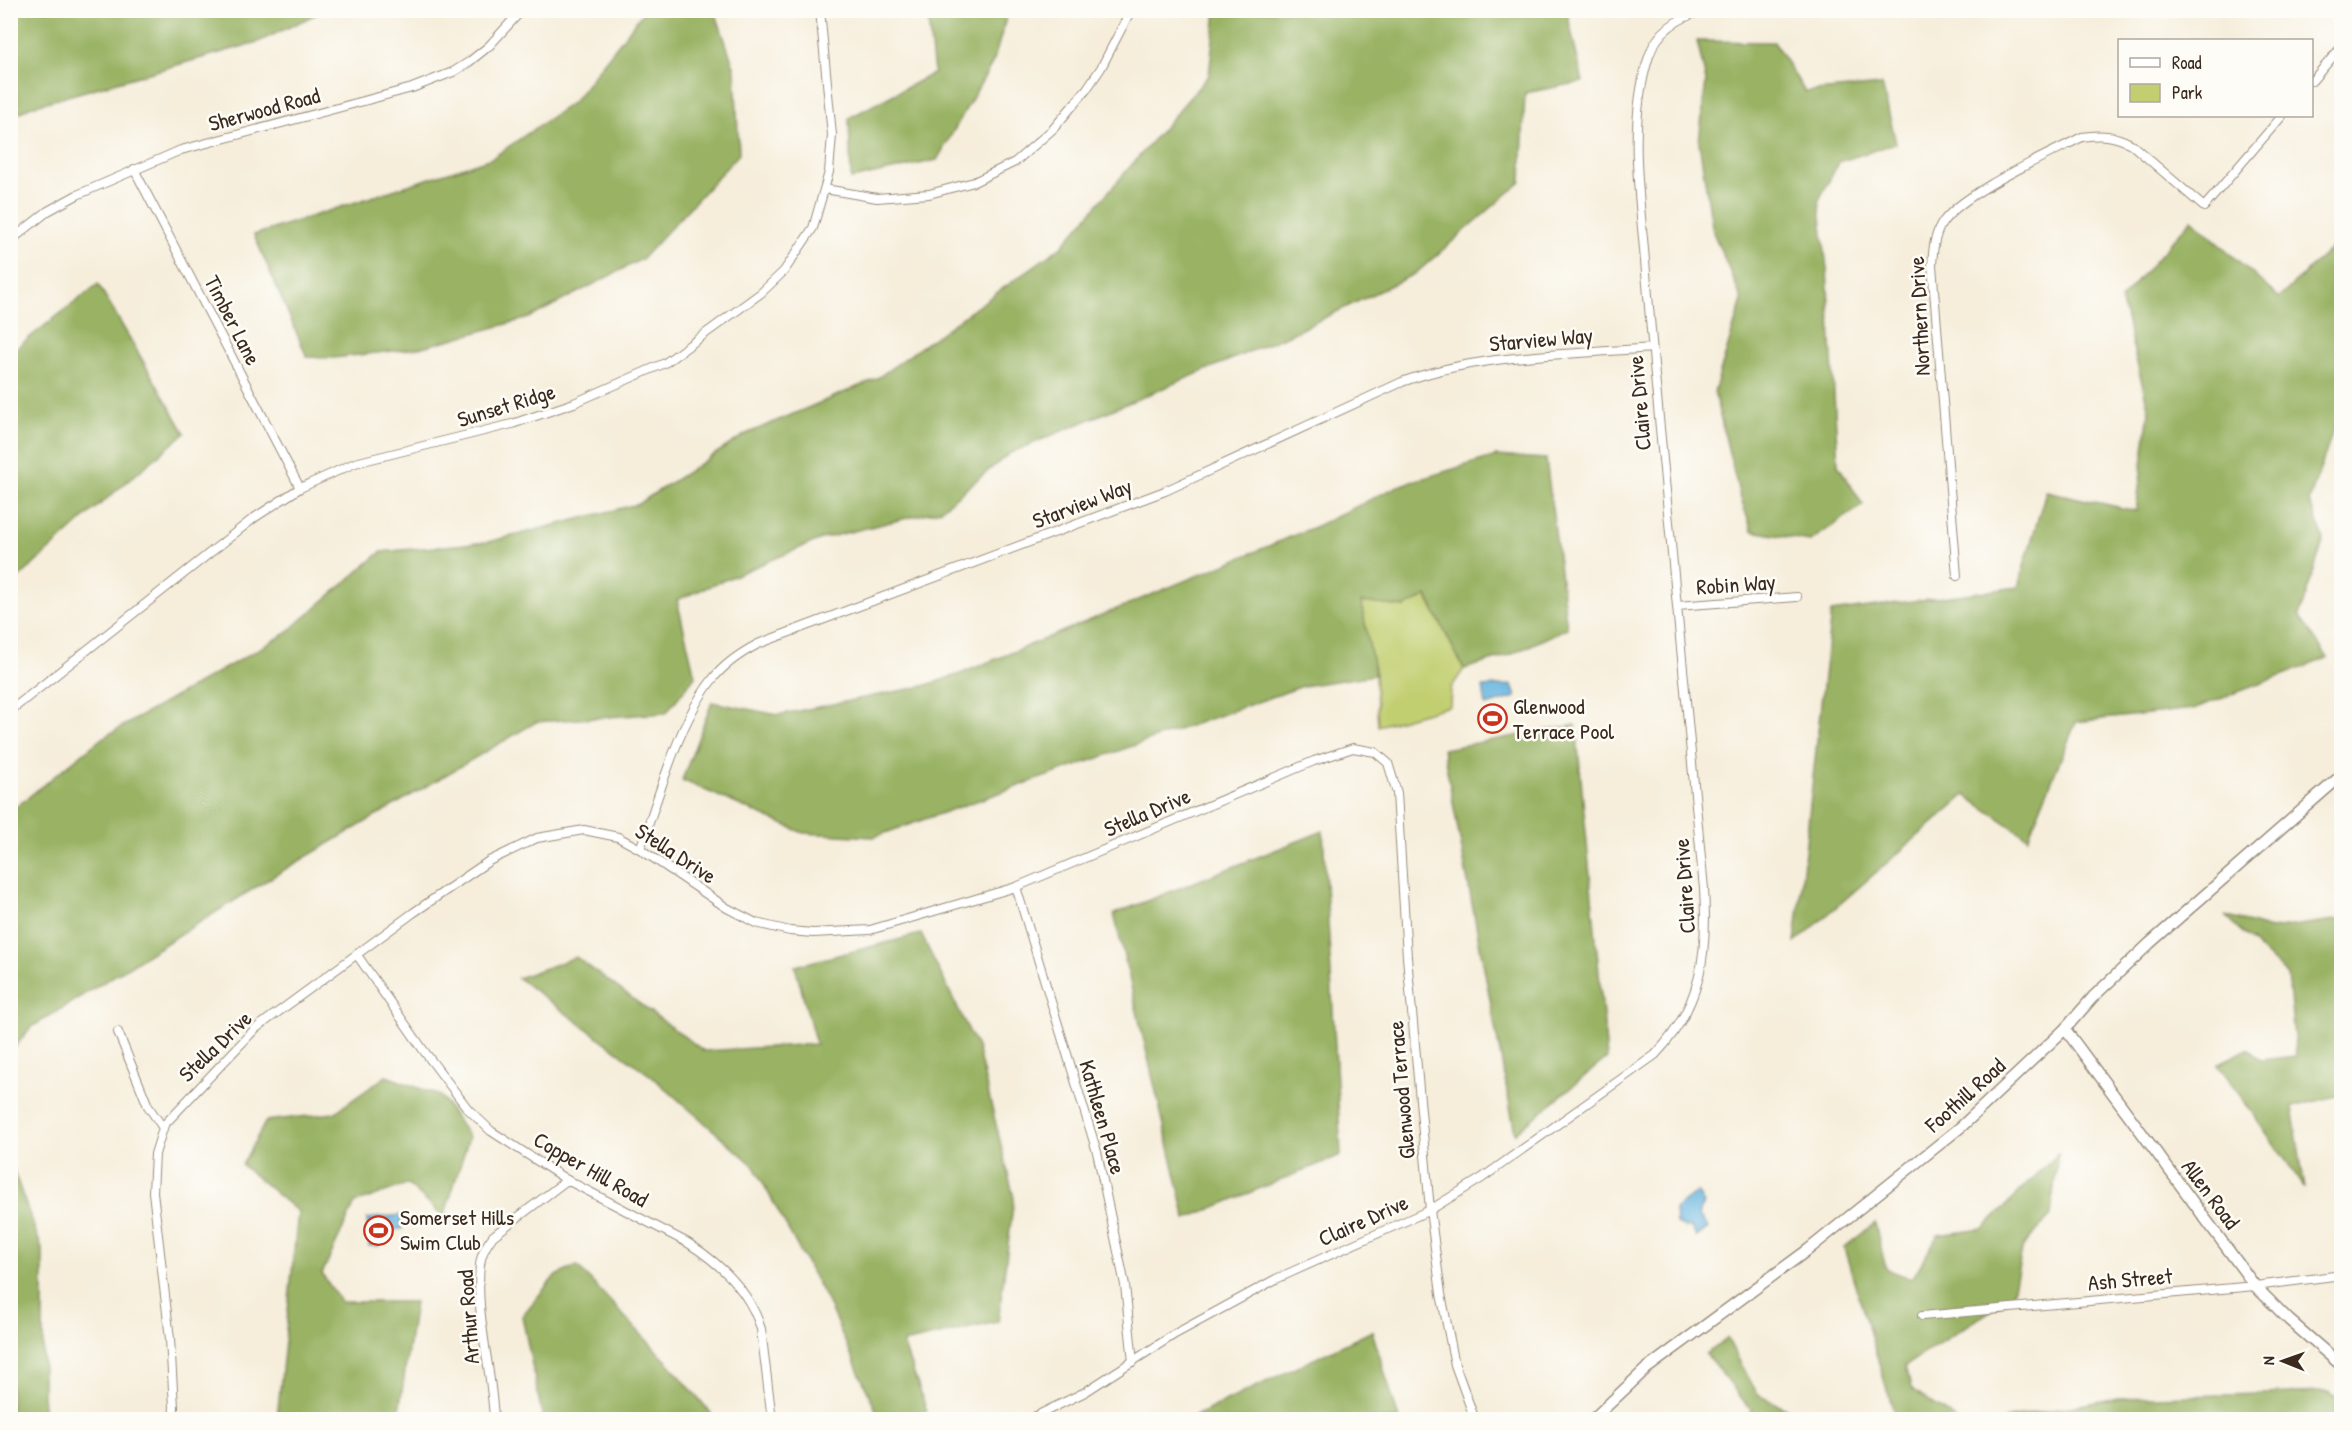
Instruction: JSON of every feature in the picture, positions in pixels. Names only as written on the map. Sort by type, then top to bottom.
[{"type":"street","name":"Sherwood Road","points":[[10,240],[48,211],[76,195],[181,150],[412,88],[453,72],[470,62],[489,46],[522,10]]},
{"type":"street","name":"Sunset Ridge","points":[[10,711],[254,518],[300,488],[355,463],[512,424],[553,410],[665,363],[761,293],[784,272],[813,228],[829,172],[832,135],[820,10]]},
{"type":"street","points":[[825,189],[877,198],[929,194],[974,182],[1015,162],[1053,129],[1086,90],[1101,68],[1131,10]]},
{"type":"street","name":"Claire Drive","points":[[1028,1419],[1085,1392],[1175,1334],[1276,1279],[1430,1210],[1482,1178],[1655,1055],[1666,1044],[1689,1007],[1704,955],[1706,920],[1652,348],[1636,139],[1639,104],[1649,57],[1655,42],[1666,28],[1677,21],[1707,10]]},
{"type":"street","points":[[2313,80],[2342,46]]},
{"type":"street","name":"Northern Drive","points":[[1957,576],[1932,265],[1934,242],[1941,225],[1948,216],[1975,195],[2082,137],[2094,135],[2118,137],[2131,144],[2204,207],[2281,117]]},
{"type":"street","name":"Timber Lane","points":[[134,169],[300,488]]},
{"type":"street","name":"Starview Way","points":[[640,849],[691,713],[713,679],[737,655],[758,644],[1165,491],[1402,382],[1431,371],[1492,361],[1652,348]]},
{"type":"street","name":"Robin Way","points":[[1677,606],[1797,597]]},
{"type":"street","name":"Stella Drive","points":[[173,1419],[170,1339],[153,1192],[155,1154],[163,1128],[178,1108],[255,1029],[489,861],[537,838],[584,830],[618,837],[640,849],[727,908],[756,923],[790,931],[816,933],[870,930],[1016,887],[1344,750],[1367,749],[1382,756]]},
{"type":"street","name":"Glenwood Terrace","points":[[1382,756],[1388,763],[1396,793],[1407,957],[1430,1210],[1441,1294],[1455,1365],[1474,1419]]},
{"type":"street","name":"Foothill Road","points":[[1592,1419],[1646,1369],[1809,1249],[1952,1134],[2065,1029],[2093,997],[2150,943],[2342,775]]},
{"type":"street","name":"Kathleen Place","points":[[1016,887],[1096,1152],[1125,1285],[1133,1362]]},
{"type":"street","name":"Copper Hill Road","points":[[357,955],[424,1051],[468,1108],[491,1131],[567,1180],[688,1243],[705,1254],[732,1278],[747,1297],[757,1315],[761,1329],[772,1419]]},
{"type":"street","name":"Allen Road","points":[[2065,1029],[2255,1286],[2289,1320],[2342,1366]]},
{"type":"street","points":[[118,1032],[148,1106],[163,1128]]},
{"type":"street","name":"Arthur Road","points":[[494,1419],[479,1291],[480,1263],[485,1245],[493,1236],[567,1180]]},
{"type":"street","name":"Ash Street","points":[[1922,1317],[2255,1286],[2342,1275]]},
{"type":"green space","points":[[11,10],[323,11],[258,42],[29,107],[11,118]]},
{"type":"green space","points":[[644,11],[715,11],[735,70],[739,154],[642,259],[529,318],[419,348],[333,358],[307,357],[254,235],[492,158],[573,102]]},
{"type":"green space","points":[[927,11],[1008,11],[994,60],[937,160],[851,179],[849,118],[934,73]]},
{"type":"green space","points":[[1216,11],[1571,11],[1567,13],[1583,82],[1525,93],[1521,182],[1416,273],[1291,334],[1010,453],[940,510],[821,539],[677,600],[695,676],[666,713],[536,722],[277,874],[30,1028],[11,1052],[11,811],[102,738],[285,634],[381,552],[488,542],[638,504],[746,434],[876,379],[1062,246],[1209,75]]},
{"type":"green space","points":[[1697,41],[1774,42],[1805,92],[1882,85],[1896,143],[1839,162],[1819,200],[1827,269],[1838,465],[1863,505],[1810,541],[1752,531],[1739,493],[1714,392],[1742,300],[1713,232],[1699,142],[1706,81]]},
{"type":"green space","points":[[2192,219],[2279,298],[2335,244],[2341,248],[2341,407],[2309,502],[2324,539],[2299,616],[2328,658],[2193,709],[2076,722],[2028,838],[1965,795],[1795,943],[1831,612],[2018,587],[2046,491],[2136,511],[2149,411],[2121,299]]},
{"type":"green space","points":[[98,284],[185,433],[91,512],[11,585],[11,352]]},
{"type":"green space","points":[[1496,456],[1546,459],[1567,628],[1510,655],[1464,669],[1427,596],[1405,607],[1361,602],[1375,675],[1303,686],[874,837],[803,833],[682,780],[712,702],[778,715],[924,686],[960,674],[1319,525],[1398,486]]},
{"type":"green space","points":[[1426,596],[1464,669],[1451,688],[1450,706],[1378,726],[1375,675],[1360,602],[1405,607]]},
{"type":"green space","points":[[1576,725],[1607,1058],[1515,1133],[1443,749]]},
{"type":"green space","points":[[1323,831],[1341,1155],[1186,1219],[1114,914]]},
{"type":"green space","points":[[2225,916],[2271,929],[2341,919],[2341,1095],[2292,1107],[2305,1188],[2218,1064],[2248,1049],[2261,1060],[2296,1056],[2288,976]]},
{"type":"green space","points":[[921,934],[977,1047],[1014,1198],[998,1322],[903,1343],[927,1411],[880,1419],[826,1299],[753,1165],[651,1076],[518,978],[576,957],[704,1051],[816,1044],[795,966]]},
{"type":"green space","points":[[386,1076],[441,1096],[469,1137],[444,1217],[407,1184],[355,1203],[322,1274],[341,1302],[415,1302],[398,1419],[277,1419],[298,1212],[242,1165],[266,1121],[334,1113]]},
{"type":"green space","points":[[2058,1153],[2051,1216],[2023,1246],[2012,1297],[1906,1365],[1911,1388],[1955,1419],[1896,1419],[1844,1248],[1875,1223],[1886,1269],[1912,1279],[1938,1235],[1983,1229]]},
{"type":"green space","points":[[10,1161],[43,1252],[43,1419],[11,1419]]},
{"type":"green space","points":[[577,1266],[672,1367],[711,1413],[712,1419],[543,1419],[522,1316],[554,1277]]},
{"type":"green space","points":[[1372,1331],[1399,1419],[1189,1419]]},
{"type":"green space","points":[[1727,1338],[1758,1395],[1808,1419],[1742,1419],[1752,1411],[1706,1354]]},
{"type":"green space","points":[[2328,1392],[2341,1400],[2341,1419],[2004,1419],[2118,1398]]},
{"type":"water","points":[[1512,685],[1516,697],[1486,706],[1483,687]]},
{"type":"water","points":[[1697,1192],[1704,1204],[1698,1214],[1708,1228],[1697,1237],[1690,1227],[1685,1228],[1676,1223],[1675,1209]]},
{"type":"water","name":"Somerset Hills Swim Club","points":[[400,1215],[402,1229],[378,1231],[379,1246],[369,1246],[367,1219]]},
{"type":"place","name":"Glenwood Terrace Pool","points":[[1492,719]]},
{"type":"place","name":"Somerset Hills Swim Club","points":[[379,1230]]}]
